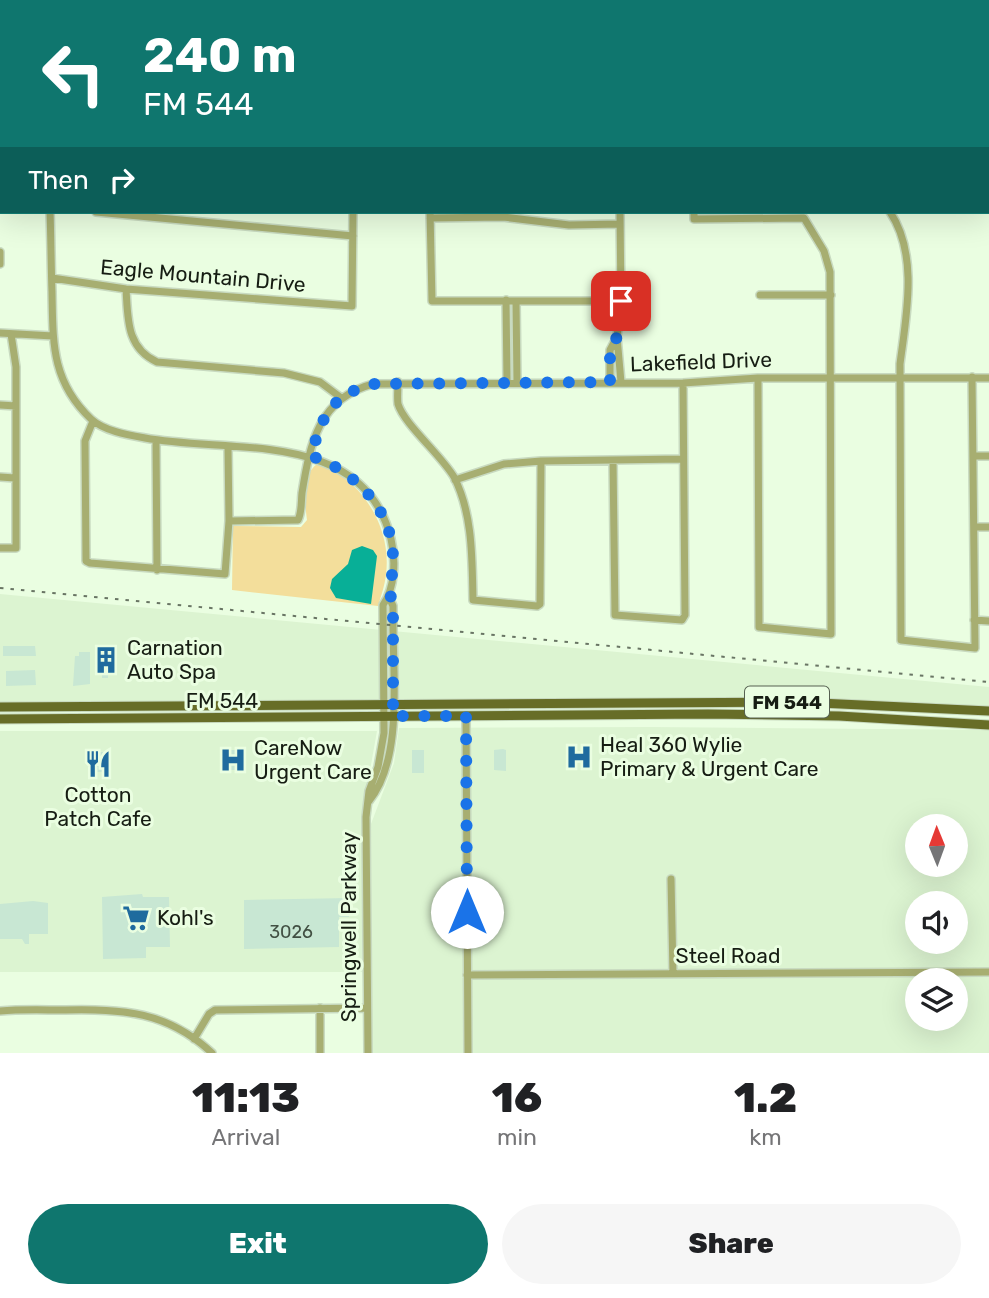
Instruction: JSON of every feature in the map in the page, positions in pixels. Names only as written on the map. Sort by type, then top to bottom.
[{"type":"main road","points":[[539,702],[539,716]]},
{"type":"main road","points":[[642,715],[648,709],[678,707],[688,702]]},
{"type":"main road","name":"FM 544","points":[[0,707],[798,702],[989,711]]},
{"type":"main road","points":[[257,704],[257,718]]},
{"type":"main road","points":[[129,705],[129,719]]},
{"type":"main road","points":[[914,720],[917,715],[923,713],[947,714],[958,710]]},
{"type":"main road","name":"FM 544","points":[[0,719],[839,716],[989,725]]},
{"type":"street","points":[[50,214],[53,348],[64,383],[93,421],[85,441],[86,561],[225,575],[229,521],[228,447]]},
{"type":"street","points":[[117,214],[353,236],[353,214]]},
{"type":"street","points":[[620,214],[621,301],[617,337],[621,382]]},
{"type":"street","points":[[891,214],[904,246],[906,262],[906,333],[901,376],[901,640],[975,648],[972,377]]},
{"type":"street","points":[[620,224],[569,225],[502,218],[430,215],[432,301],[621,301]]},
{"type":"street","points":[[694,215],[804,218],[824,251],[830,272],[831,295],[831,634],[759,627],[758,377]]},
{"type":"street","name":"Eagle Mountain Drive","points":[[52,278],[126,289],[352,306],[353,236]]},
{"type":"street","points":[[0,252],[0,264]]},
{"type":"street","points":[[126,289],[130,334],[135,345],[146,357],[157,362],[284,373],[320,382],[341,397]]},
{"type":"street","points":[[760,295],[831,295]]},
{"type":"street","points":[[506,300],[507,382]]},
{"type":"street","points":[[516,301],[517,382]]},
{"type":"street","points":[[0,334],[53,336]]},
{"type":"street","points":[[0,548],[16,548],[16,367],[11,334]]},
{"type":"street","points":[[610,382],[610,350],[617,337]]},
{"type":"street","name":"Lakefield Drive","points":[[229,521],[298,520],[319,425],[341,397],[373,384],[682,383],[758,377],[989,378]]},
{"type":"street","points":[[398,382],[398,405],[442,457],[455,480],[471,539],[473,600],[540,604],[541,461]]},
{"type":"street","points":[[614,460],[615,615],[684,618],[682,383]]},
{"type":"street","points":[[0,405],[16,406]]},
{"type":"street","name":"Springwell Parkway","points":[[93,421],[114,431],[156,440],[311,456],[331,464],[354,479],[378,507],[389,532],[393,553],[389,597],[383,606],[382,640],[388,703]]},
{"type":"street","points":[[156,440],[156,570]]},
{"type":"street","points":[[973,456],[989,456]]},
{"type":"street","points":[[455,480],[504,464],[683,459]]},
{"type":"street","points":[[0,477],[15,478]]},
{"type":"street","points":[[974,527],[989,527]]},
{"type":"street","name":"Springwell Parkway","points":[[368,1053],[366,817],[369,802],[375,794],[389,757],[388,703],[393,606],[389,597]]},
{"type":"street","points":[[974,620],[989,621]]},
{"type":"street","points":[[382,640],[393,640]]},
{"type":"street","points":[[466,716],[468,1053]]},
{"type":"street","points":[[671,879],[673,974]]},
{"type":"street","name":"Steel Road","points":[[467,975],[989,972]]},
{"type":"street","points":[[320,1008],[320,1053]]},
{"type":"street","points":[[194,1039],[209,1014],[215,1010],[367,1008]]},
{"type":"street","points":[[0,1011],[111,1009],[134,1012],[167,1023],[212,1053]]},
{"type":"shaded area","points":[[317,464],[348,481],[371,507],[379,523],[387,557],[378,606],[232,590],[233,526],[301,527],[307,520],[307,482]]},
{"type":"shaded area","points":[[0,594],[989,687],[989,706],[789,698],[0,702]]},
{"type":"shaded area","points":[[399,728],[989,730],[989,1053],[372,1053],[371,824],[394,763]]},
{"type":"shaded area","points":[[0,731],[377,731],[363,810],[362,972],[0,972]]},
{"type":"water","points":[[362,546],[373,550],[377,556],[371,604],[336,598],[330,588],[332,579],[348,564],[352,550]]},
{"type":"building","points":[[3,646],[35,646],[36,656],[3,656]]},
{"type":"building","name":"Carnation Auto Spa","points":[[102,646],[107,646],[107,651],[113,651],[113,669],[108,669],[108,678],[102,678],[102,670],[99,670],[99,652],[102,652]]},
{"type":"building","points":[[79,652],[90,652],[90,684],[73,686],[75,656],[79,656]]},
{"type":"building","points":[[35,670],[36,685],[6,686],[6,671]]},
{"type":"building","name":"CareNow Urgent Care","points":[[226,750],[240,750],[240,770],[226,770]]},
{"type":"building","points":[[412,750],[424,750],[424,773],[412,773]]},
{"type":"building","points":[[494,750],[506,750],[506,771],[494,770]]},
{"type":"building","name":"Cotton Patch Cafe","points":[[96,752],[106,752],[106,772],[91,772],[90,755],[96,755]]},
{"type":"building","name":"Kohl's","points":[[142,894],[143,897],[169,897],[170,947],[146,947],[146,958],[103,959],[102,897]]},
{"type":"building","points":[[349,898],[349,917],[339,917],[339,947],[244,949],[244,900]]},
{"type":"building","points":[[33,901],[48,903],[48,934],[29,934],[29,944],[25,944],[22,939],[0,939],[0,904]]},
{"type":"railway","points":[[0,588],[989,682]]},
{"type":"place","name":"Carnation Auto Spa","points":[[106,660]]},
{"type":"place","name":"Heal 360 Wylie Primary & Urgent Care","points":[[579,757]]},
{"type":"place","name":"CareNow Urgent Care","points":[[233,760]]},
{"type":"place","name":"Cotton Patch Cafe","points":[[98,764]]},
{"type":"place","name":"Kohl's","points":[[136,918]]},
{"type":"route","points":[[467,912],[466,716],[393,716],[393,606],[389,597],[393,553],[389,532],[378,507],[354,479],[341,469],[311,456],[319,425],[329,409],[341,397],[373,384],[610,382],[610,350],[617,337],[621,301]]}]
